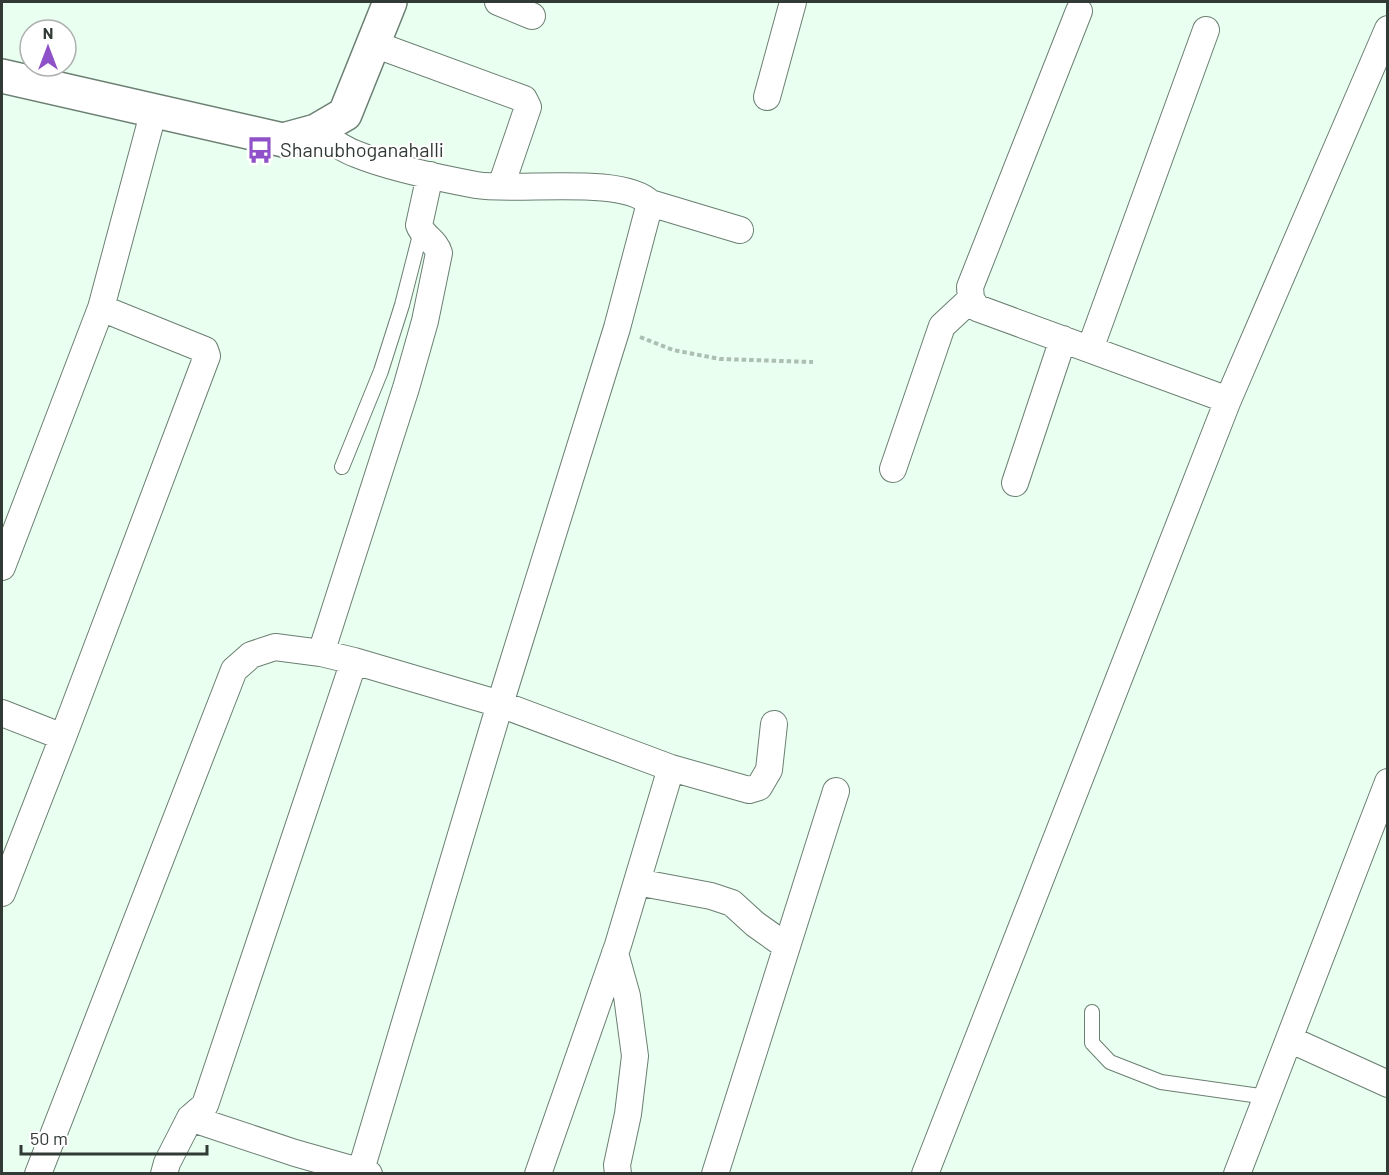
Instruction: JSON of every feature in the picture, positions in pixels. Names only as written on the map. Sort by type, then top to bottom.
[{"type":"street","points":[[2,76],[283,140],[316,132],[345,114],[390,2]]},
{"type":"street","points":[[498,2],[532,16]]},
{"type":"street","points":[[767,97],[793,2]]},
{"type":"street","points":[[1079,11],[970,287],[971,299],[977,308],[1228,400]]},
{"type":"street","points":[[925,1173],[1228,400],[1388,29]]},
{"type":"street","points":[[1090,349],[1206,30]]},
{"type":"street","points":[[375,44],[524,99],[528,107],[501,186]]},
{"type":"street","points":[[2,567],[101,308],[154,110]]},
{"type":"street","points":[[316,132],[355,154],[430,175],[478,185],[606,188],[643,196],[650,203],[740,230]]},
{"type":"street","points":[[321,653],[406,388],[425,321],[439,254],[436,245],[421,231],[419,225],[430,175]]},
{"type":"street","points":[[190,1118],[292,1163],[365,1172],[500,705],[617,328],[650,203]]},
{"type":"street","points":[[893,469],[942,326],[971,299]]},
{"type":"street","points":[[2,893],[207,356],[205,350],[101,308]]},
{"type":"street","points":[[1015,483],[1063,339]]},
{"type":"street","points":[[38,1173],[234,670],[251,655],[274,647],[321,653],[354,661],[500,705],[671,768],[748,789],[759,787],[769,770],[774,724]]},
{"type":"street","points":[[164,1173],[190,1118],[205,1105],[354,661]]},
{"type":"street","points":[[2,713],[63,737]]},
{"type":"street","points":[[538,1173],[615,953],[671,768]]},
{"type":"street","points":[[715,1173],[836,791]]},
{"type":"street","points":[[1237,1173],[1385,796]]},
{"type":"street","points":[[637,882],[711,896],[732,903],[755,924],[786,946]]},
{"type":"street","points":[[615,953],[627,996],[635,1056],[628,1114],[617,1165],[618,1173]]},
{"type":"street","points":[[1289,1039],[1388,1084]]},
{"type":"lane","points":[[342,468],[381,370],[402,305],[421,231]]},
{"type":"lane","points":[[1092,1012],[1092,1043],[1110,1062],[1161,1082],[1267,1097]]},
{"type":"path","points":[[617,328],[673,350],[720,359],[813,362]]},
{"type":"place","name":"Shanubhoganahalli","points":[[260,150]]}]
